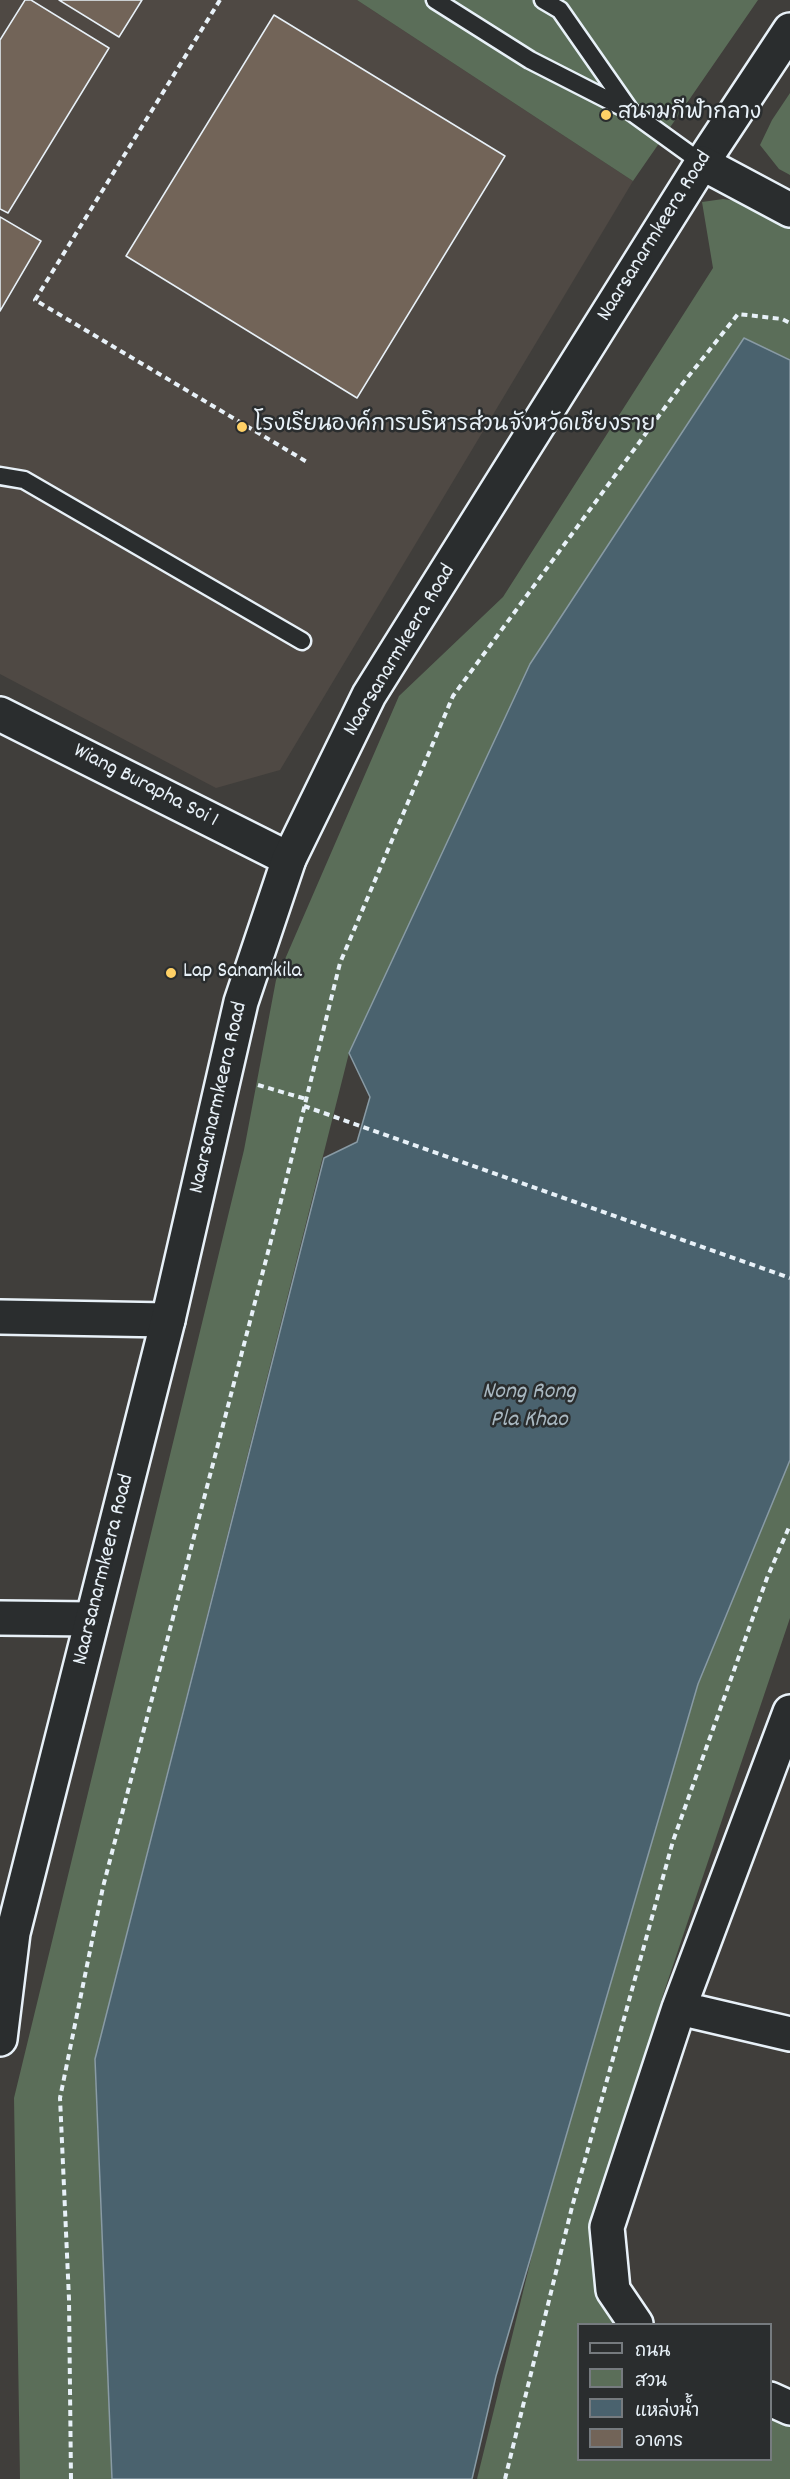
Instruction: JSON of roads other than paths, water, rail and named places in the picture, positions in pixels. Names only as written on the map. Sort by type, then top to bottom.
[{"type":"street","name":"Naarsanarmkeera Road","points":[[0,2039],[7,1933],[92,1619],[168,1320],[241,1002],[289,859],[369,695],[702,163],[790,30]]},
{"type":"street","points":[[702,163],[790,210]]},
{"type":"street","name":"Wiang Burapha Soi 1","points":[[0,714],[289,859]]},
{"type":"street","points":[[0,1317],[168,1320]]},
{"type":"street","points":[[0,1618],[92,1619]]},
{"type":"street","points":[[635,2323],[613,2290],[607,2228],[680,2008],[790,1713]]},
{"type":"street","points":[[680,2008],[790,2034]]},
{"type":"street","points":[[772,2399],[790,2408]]},
{"type":"lane","points":[[435,0],[530,60],[630,111],[702,163]]},
{"type":"lane","points":[[543,0],[560,10],[630,111]]},
{"type":"lane","points":[[0,476],[24,480],[303,641]]},
{"type":"water","name":"Nong Rong Pla Khao","points":[[744,338],[790,360],[790,1460],[698,1684],[496,2376],[472,2479],[112,2479],[95,2059],[324,1158],[357,1142],[370,1097],[349,1053],[530,664]]},
{"type":"place","name":"สนามกีฬากลาง","points":[[606,115]]},
{"type":"place","name":"โรงเรียนองค์การบริหารส่วนจังหวัดเชียงราย","points":[[242,427]]},
{"type":"place","name":"Lap Sanamkila","points":[[171,973]]}]
